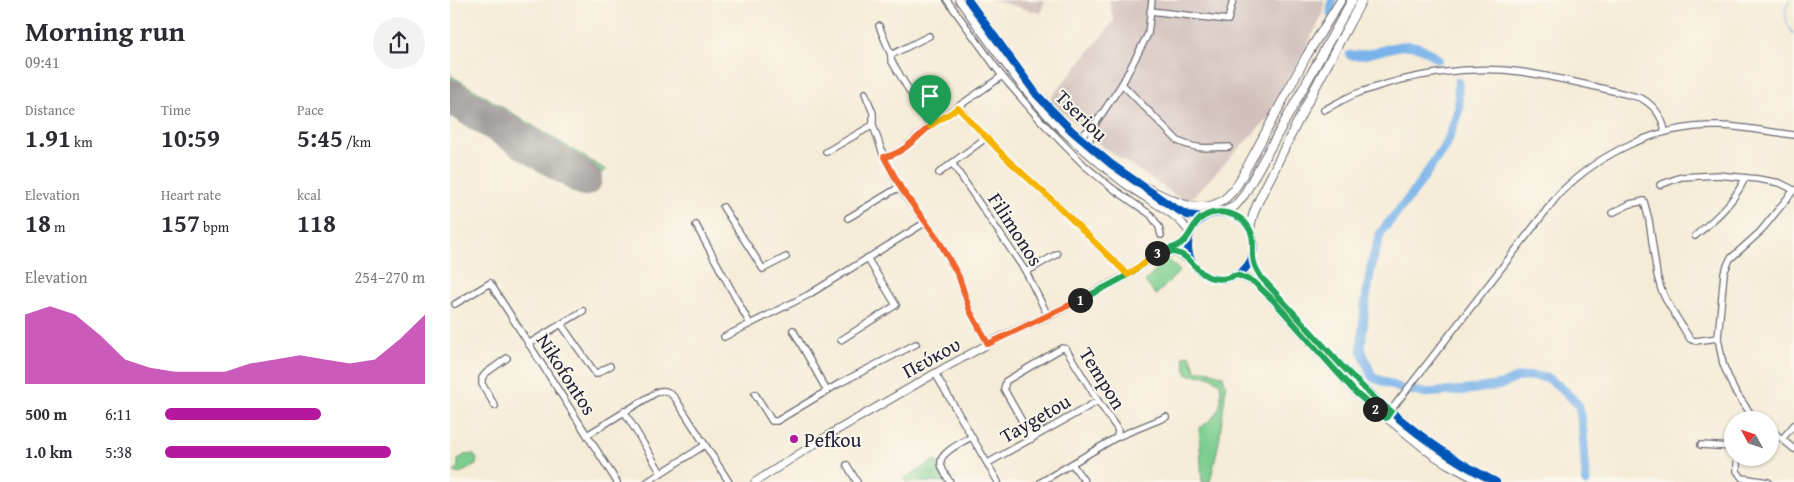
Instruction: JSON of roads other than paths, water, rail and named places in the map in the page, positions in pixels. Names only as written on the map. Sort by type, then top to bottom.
[{"type":"highway","points":[[1141,185],[1180,204],[1194,207],[1213,205],[1230,194],[1239,182],[1307,55],[1341,0]]},
{"type":"highway","points":[[1223,212],[1235,206],[1244,195],[1352,0]]},
{"type":"highway","points":[[1250,230],[1256,207],[1296,124],[1362,0]]},
{"type":"main road","name":"Tseriou","points":[[959,0],[1029,94],[1071,139],[1132,189],[1182,222],[1189,236]]},
{"type":"main road","name":"Tseriou","points":[[968,0],[1037,94],[1080,138],[1141,185],[1182,213],[1204,218]]},
{"type":"main road","points":[[1223,212],[1234,215],[1244,222],[1250,230],[1254,240],[1252,255],[1245,269],[1237,275],[1227,279],[1207,276],[1197,270],[1190,260],[1187,249],[1189,236],[1193,227],[1211,214],[1223,212]]},
{"type":"main road","name":"Πεύκου","points":[[755,482],[832,433],[935,373],[988,344],[1128,275],[1163,250],[1179,246],[1189,236]]},
{"type":"main road","points":[[1155,255],[1174,252],[1190,260]]},
{"type":"main road","points":[[1252,255],[1261,277],[1277,296],[1372,396],[1435,446],[1496,482]]},
{"type":"main road","points":[[1237,275],[1251,280],[1261,288],[1357,394],[1447,464],[1481,482]]},
{"type":"street","points":[[947,0],[1002,76],[1040,121],[1084,165],[1151,216],[1159,227],[1161,235]]},
{"type":"street","points":[[1080,138],[1097,121],[1122,84],[1148,34],[1152,0]]},
{"type":"street","points":[[1150,11],[1228,20],[1234,0]]},
{"type":"street","points":[[879,26],[891,54],[891,60],[930,126]]},
{"type":"street","points":[[891,54],[929,36]]},
{"type":"street","points":[[1324,110],[1360,92],[1400,81],[1439,73],[1492,70],[1521,72],[1571,81],[1641,98],[1651,104],[1662,119],[1665,131]]},
{"type":"street","points":[[884,157],[904,149],[930,126],[1002,76]]},
{"type":"street","points":[[1122,84],[1178,141],[1189,147],[1203,149],[1229,147]]},
{"type":"street","points":[[865,93],[873,113],[873,125],[884,157],[902,190],[938,239],[959,277],[970,311],[988,344]]},
{"type":"street","points":[[958,108],[1009,161],[1052,200],[1128,275]]},
{"type":"street","points":[[1090,146],[1090,138],[1097,121]]},
{"type":"street","points":[[826,152],[873,125]]},
{"type":"street","points":[[1386,418],[1559,194],[1597,161],[1624,147],[1665,131],[1698,126],[1722,126],[1794,135]]},
{"type":"street","points":[[939,173],[987,137]]},
{"type":"street","name":"Filimonos","points":[[952,162],[1026,272],[1048,316]]},
{"type":"street","points":[[1660,185],[1681,176],[1692,175],[1745,178],[1780,183],[1794,190],[1760,232],[1730,258],[1726,266],[1718,338],[1722,364],[1728,379],[1747,411]]},
{"type":"street","points":[[1695,236],[1725,209],[1738,192],[1745,178]]},
{"type":"street","points":[[848,218],[896,189],[902,190]]},
{"type":"street","points":[[1612,213],[1630,204],[1644,201],[1653,239],[1657,275],[1666,300],[1690,339],[1695,341],[1718,338]]},
{"type":"street","points":[[723,207],[763,269],[786,257]]},
{"type":"street","points":[[724,337],[808,294],[926,222]]},
{"type":"street","points":[[696,225],[750,324]]},
{"type":"street","points":[[1026,272],[1057,254]]},
{"type":"street","points":[[841,340],[896,305],[867,258]]},
{"type":"street","name":"Nikofontos","points":[[455,304],[490,283],[617,482]]},
{"type":"street","points":[[528,344],[583,311]]},
{"type":"street","points":[[561,324],[596,374],[610,366]]},
{"type":"street","points":[[793,330],[827,390]]},
{"type":"street","points":[[755,394],[772,421],[777,421],[827,390],[916,344]]},
{"type":"street","name":"Tempon","points":[[1032,439],[1004,389],[1006,381],[1062,348],[1066,349],[1118,430],[1117,437]]},
{"type":"street","points":[[495,406],[482,384],[482,378],[507,358]]},
{"type":"street","points":[[935,373],[998,482]]},
{"type":"street","points":[[587,435],[624,411],[664,390],[676,398],[729,482]]},
{"type":"street","name":"Taygetou","points":[[988,463],[1098,401]]},
{"type":"street","points":[[624,411],[661,473]]},
{"type":"street","points":[[1041,482],[1117,437],[1166,417]]},
{"type":"street","points":[[1782,439],[1794,425]]},
{"type":"street","points":[[1779,436],[1794,449]]},
{"type":"street","points":[[950,482],[940,464],[941,458],[945,453],[971,437]]},
{"type":"street","points":[[647,482],[705,445]]},
{"type":"street","points":[[1701,445],[1724,446]]},
{"type":"street","points":[[1072,464],[1084,482]]},
{"type":"street","points":[[847,465],[857,482]]},
{"type":"street","points":[[1737,466],[1737,471],[1742,478],[1768,482]]},
{"type":"waterway","points":[[1331,14],[1332,0]]},
{"type":"waterway","points":[[1789,0],[1785,14],[1794,35]]},
{"type":"waterway","points":[[1350,55],[1367,54],[1411,45],[1423,49],[1438,59]]},
{"type":"waterway","points":[[1400,388],[1372,377],[1361,349],[1365,305],[1372,262],[1381,232],[1413,193],[1447,143],[1459,109],[1458,82]]},
{"type":"waterway","points":[[1410,390],[1423,393],[1468,390],[1501,385],[1516,378],[1532,376],[1548,378],[1564,390],[1579,406],[1583,431],[1586,482]]},
{"type":"place","name":"Pefkou","points":[[794,439]]}]
